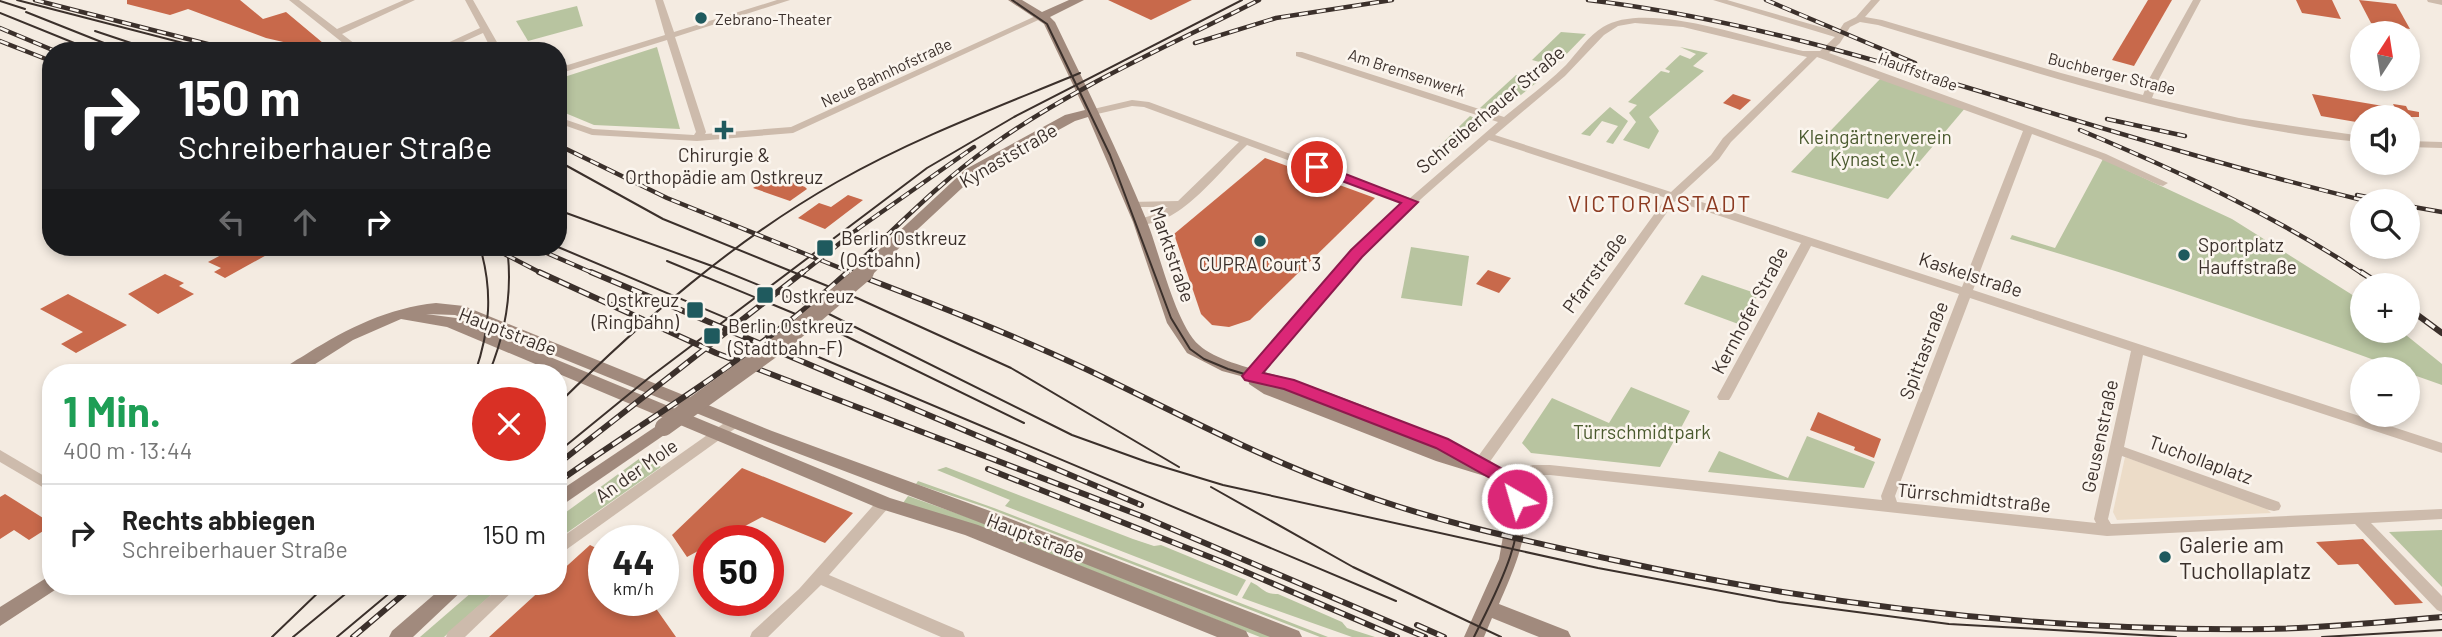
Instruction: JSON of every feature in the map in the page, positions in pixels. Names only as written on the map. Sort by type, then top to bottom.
[{"type":"main road","points":[[1014,0],[1043,16]]},
{"type":"main road","name":"Neue Bahnhofstraße","points":[[1043,16],[1078,0]]},
{"type":"main road","name":"Marktstraße","points":[[1043,16],[1093,112],[1140,222],[1173,318],[1185,340],[1204,357],[1251,376],[1265,387],[1442,456],[1479,466],[1505,480]]},
{"type":"main road","name":"Kynaststraße","points":[[567,495],[738,377],[801,329],[849,288],[971,172],[1070,118],[1093,112]]},
{"type":"main road","name":"Hauptstraße","points":[[402,316],[435,307],[458,310],[735,422],[1292,637]]},
{"type":"main road","points":[[304,364],[357,331],[402,316]]},
{"type":"main road","name":"Hauptstraße","points":[[402,316],[450,323],[548,364]]},
{"type":"main road","name":"Hauptstraße","points":[[567,372],[884,503],[971,530],[1208,631],[1239,637]]},
{"type":"main road","points":[[1474,637],[1506,567],[1516,518],[1516,495],[1505,480]]},
{"type":"main road","points":[[884,503],[900,486]]},
{"type":"main road","points":[[0,618],[42,589]]},
{"type":"main road","points":[[398,637],[447,595]]},
{"type":"main road","points":[[1488,608],[1561,637]]},
{"type":"street","points":[[293,0],[348,42]]},
{"type":"street","points":[[336,33],[411,0]]},
{"type":"street","points":[[469,0],[492,42]]},
{"type":"street","points":[[659,0],[701,132],[697,138]]},
{"type":"street","points":[[567,68],[786,0]]},
{"type":"street","points":[[1717,0],[1840,36]]},
{"type":"street","name":"Pfarrstraße","points":[[1479,466],[1672,197],[1715,157],[1727,140],[1840,36],[1847,25],[1859,19],[1876,0]]},
{"type":"street","points":[[2147,98],[2197,0]]},
{"type":"street","points":[[2431,0],[2442,2]]},
{"type":"street","name":"Neue Bahnhofstraße","points":[[567,123],[592,132],[697,138],[800,128],[1043,16]]},
{"type":"street","name":"Buchberger Straße","points":[[1859,19],[1879,22],[2064,78],[2147,98],[2268,125],[2350,137]]},
{"type":"street","name":"Hauffstraße","points":[[1653,21],[1695,28],[1815,58],[1968,106],[2163,183]]},
{"type":"street","name":"Schreiberhauer Straße","points":[[1251,376],[1357,254],[1411,202],[1571,67],[1603,31],[1616,24],[1653,21]]},
{"type":"street","points":[[455,42],[485,29]]},
{"type":"street","name":"Am Bremsenwerk","points":[[1299,54],[1506,121]]},
{"type":"street","points":[[1093,112],[1137,102],[1155,107],[1411,202]]},
{"type":"street","name":"Spittastraße","points":[[1892,508],[1888,496],[2029,129]]},
{"type":"street","name":"Kaskelstraße","points":[[1487,136],[2442,449]]},
{"type":"street","points":[[1140,222],[1155,219],[1182,204],[1245,141]]},
{"type":"street","points":[[2420,144],[2442,145]]},
{"type":"street","points":[[1133,204],[1182,204]]},
{"type":"street","name":"Kernhofer Straße","points":[[1724,397],[1808,241]]},
{"type":"street","name":"Geusenstraße","points":[[2107,530],[2101,519],[2138,349]]},
{"type":"street","name":"An der Mole","points":[[567,542],[735,422]]},
{"type":"street","name":"Tuchollaplatz","points":[[2116,449],[2274,506]]},
{"type":"street","points":[[0,455],[42,481]]},
{"type":"street","name":"Türrschmidtstraße","points":[[1505,480],[1533,470],[1545,470],[2107,530],[2442,514]]},
{"type":"street","points":[[758,637],[818,577],[884,503]]},
{"type":"street","points":[[2359,519],[2442,606]]},
{"type":"street","points":[[818,577],[957,637]]},
{"type":"street","points":[[454,637],[501,595]]},
{"type":"green space","points":[[577,6],[583,26],[528,41],[516,21]]},
{"type":"green space","points":[[1561,32],[1586,34],[1555,66],[1532,60]]},
{"type":"green space","points":[[657,47],[680,129],[594,125],[567,114],[567,76]]},
{"type":"green space","points":[[1680,47],[1708,53],[1693,66],[1704,71],[1649,117],[1659,131],[1649,149],[1623,140],[1636,122],[1629,113],[1637,105],[1628,102],[1661,71],[1669,73],[1670,71],[1665,69],[1680,55],[1690,59],[1696,54]]},
{"type":"green space","points":[[1516,75],[1536,83],[1498,113],[1480,108]]},
{"type":"green space","name":"Kleingärtnerverein Kynast e.V.","points":[[1882,77],[1966,107],[1888,199],[1791,172]]},
{"type":"green space","points":[[1610,107],[1628,121],[1613,144],[1606,142],[1618,126],[1602,121],[1590,136],[1581,134]]},
{"type":"green space","points":[[1470,116],[1485,122],[1427,169],[1419,166]]},
{"type":"green space","points":[[2103,159],[2232,219],[2350,293],[2350,343],[2416,343],[2442,364],[2442,385],[2420,377],[2420,357],[2366,357],[2205,301],[2010,239],[2012,235],[2055,248]]},
{"type":"green space","points":[[1411,247],[1469,256],[1462,306],[1401,298]]},
{"type":"green space","points":[[1702,275],[1758,294],[1741,325],[1684,304]]},
{"type":"green space","name":"Türrschmidtpark","points":[[1631,387],[1690,411],[1660,467],[1531,453],[1522,443],[1552,398],[1609,423]]},
{"type":"green space","points":[[1807,436],[1875,462],[1864,488],[1708,472],[1719,451],[1788,478]]},
{"type":"green space","points":[[643,456],[661,467],[567,533],[567,511]]},
{"type":"green space","points":[[946,467],[1133,539],[1154,546],[1161,545],[1246,580],[1237,596],[1005,506],[1010,500],[937,470]]},
{"type":"green space","points":[[918,481],[1328,637],[1320,637],[985,507],[916,484]]},
{"type":"green space","points":[[908,496],[1276,637],[1260,637],[981,527],[903,503]]},
{"type":"green space","points":[[2442,530],[2442,587],[2389,532]]},
{"type":"green space","points":[[1251,582],[1267,592],[1278,594],[1342,622],[1347,628],[1375,637],[1352,637],[1242,598]]},
{"type":"green space","points":[[469,595],[491,595],[444,637],[420,637]]},
{"type":"shaded area","points":[[2125,457],[2266,508],[2271,513],[2117,520],[2113,512]]},
{"type":"building","points":[[127,0],[240,0],[263,19],[286,12],[322,42],[283,42],[188,9],[170,15],[127,4]]},
{"type":"building","points":[[1108,0],[1192,0],[1151,20]]},
{"type":"building","points":[[2148,0],[2172,0],[2134,66],[2112,60]]},
{"type":"building","points":[[2296,0],[2332,0],[2341,19],[2302,13]]},
{"type":"building","points":[[2359,0],[2396,4],[2406,21],[2370,21]]},
{"type":"building","points":[[1733,94],[1751,100],[1740,110],[1723,103]]},
{"type":"building","points":[[2312,94],[2377,105],[2350,105],[2350,121],[2321,116]]},
{"type":"building","points":[[1265,158],[1375,198],[1250,320],[1229,327],[1212,325],[1201,314],[1174,234]]},
{"type":"building","points":[[774,175],[807,189],[790,201],[753,188]]},
{"type":"building","points":[[848,195],[863,200],[825,229],[798,218],[819,203],[831,207]]},
{"type":"building","points":[[219,256],[265,256],[225,278],[214,272],[221,268],[208,262]]},
{"type":"building","points":[[1488,270],[1511,278],[1499,293],[1476,284]]},
{"type":"building","points":[[165,274],[184,283],[179,286],[194,294],[158,314],[128,294]]},
{"type":"building","points":[[68,294],[127,325],[76,353],[61,344],[83,332],[40,309]]},
{"type":"building","points":[[1818,412],[1881,439],[1874,458],[1854,450],[1855,447],[1810,430]]},
{"type":"building","points":[[742,468],[853,513],[825,543],[762,517],[747,525],[693,525],[693,554],[687,557],[679,545],[679,528]]},
{"type":"building","points":[[5,494],[42,517],[42,532],[29,540],[14,530],[0,539],[0,497]]},
{"type":"building","points":[[2363,539],[2423,603],[2395,605],[2358,564],[2338,565],[2316,542]]},
{"type":"building","points":[[588,547],[588,616],[661,616],[676,637],[489,637],[535,595],[567,595],[567,566]]},
{"type":"tram line","points":[[17,0],[179,42]]},
{"type":"tram line","points":[[1012,0],[1047,24],[1072,76]]},
{"type":"tram line","points":[[1076,85],[1242,0]]},
{"type":"tram line","points":[[0,1],[25,9]]},
{"type":"tram line","points":[[26,12],[101,42]]},
{"type":"tram line","points":[[0,13],[72,42]]},
{"type":"tram line","points":[[95,31],[128,42]]},
{"type":"tram line","points":[[1072,76],[1080,73]]},
{"type":"tram line","points":[[735,248],[799,205],[866,166],[957,124],[1072,76]]},
{"type":"tram line","points":[[1072,76],[1076,85]]},
{"type":"tram line","points":[[791,271],[927,168],[1014,117],[1076,85]]},
{"type":"tram line","points":[[1076,85],[1110,155],[1171,318],[1190,349],[1204,359],[1228,369],[1274,383],[1481,463],[1500,475],[1514,491],[1518,507],[1518,525],[1513,549]]},
{"type":"tram line","points":[[567,166],[663,219],[735,248]]},
{"type":"tram line","points":[[567,213],[712,266]]},
{"type":"tram line","points":[[712,266],[735,248]]},
{"type":"tram line","points":[[735,248],[791,271]]},
{"type":"tram line","points":[[567,251],[675,296]]},
{"type":"tram line","points":[[478,364],[488,310],[487,279],[482,256]]},
{"type":"tram line","points":[[492,364],[507,311],[508,256]]},
{"type":"tram line","points":[[667,261],[701,275]]},
{"type":"tram line","points":[[701,275],[712,266]]},
{"type":"tram line","points":[[712,266],[767,289]]},
{"type":"tram line","points":[[767,289],[791,271]]},
{"type":"tram line","points":[[791,271],[1011,368],[1179,467]]},
{"type":"tram line","points":[[675,296],[701,275]]},
{"type":"tram line","points":[[701,275],[755,297]]},
{"type":"tram line","points":[[755,297],[767,289]]},
{"type":"tram line","points":[[767,289],[827,313],[1072,435],[1147,462],[1223,485],[1513,549]]},
{"type":"tram line","points":[[567,395],[675,296]]},
{"type":"tram line","points":[[675,296],[727,319]]},
{"type":"tram line","points":[[727,319],[755,297]]},
{"type":"tram line","points":[[755,297],[827,327],[1024,423]]},
{"type":"tram line","points":[[567,445],[727,319]]},
{"type":"tram line","points":[[727,319],[1396,601]]},
{"type":"tram line","points":[[1211,487],[1353,567],[1479,627]]},
{"type":"tram line","points":[[1479,627],[1513,549]]},
{"type":"tram line","points":[[1513,549],[1780,602],[1949,624],[2176,637]]},
{"type":"tram line","points":[[272,637],[316,595]]},
{"type":"tram line","points":[[293,637],[344,595]]},
{"type":"tram line","points":[[337,637],[387,595]]},
{"type":"tram line","points":[[1474,637],[1479,627]]},
{"type":"tram line","points":[[1479,627],[1501,637]]},
{"type":"tram line","points":[[2322,637],[2442,630]]},
{"type":"railway","points":[[35,0],[200,42]]},
{"type":"railway","points":[[849,271],[953,175],[1022,125],[1122,68],[1259,0]]},
{"type":"railway","points":[[1195,43],[1276,18],[1392,0]]},
{"type":"railway","points":[[1588,0],[1699,18],[1809,43],[2195,155],[2350,197]]},
{"type":"railway","points":[[1766,0],[1915,63]]},
{"type":"railway","points":[[0,28],[42,46]]},
{"type":"railway","points":[[0,41],[42,57]]},
{"type":"railway","points":[[2107,119],[2185,136]]},
{"type":"railway","points":[[2080,130],[2225,195],[2295,232],[2361,273]]},
{"type":"railway","points":[[819,260],[859,228],[974,147]]},
{"type":"railway","points":[[567,149],[667,198],[819,260]]},
{"type":"railway","points":[[2420,208],[2442,212]]},
{"type":"railway","points":[[508,256],[540,273]]},
{"type":"railway","points":[[554,256],[595,274]]},
{"type":"railway","points":[[801,274],[819,260]]},
{"type":"railway","points":[[819,260],[849,271]]},
{"type":"railway","points":[[591,272],[729,330]]},
{"type":"railway","points":[[729,330],[803,272]]},
{"type":"railway","points":[[760,343],[848,272]]},
{"type":"railway","points":[[851,272],[1030,344],[1305,473],[1437,518],[1609,559],[1690,576],[1854,603],[2019,621],[2185,629],[2268,629],[2442,617]]},
{"type":"railway","points":[[851,272],[855,274]]},
{"type":"railway","points":[[540,273],[706,348]]},
{"type":"railway","points":[[2420,317],[2442,333]]},
{"type":"railway","points":[[706,348],[729,330]]},
{"type":"railway","points":[[729,330],[760,343]]},
{"type":"railway","points":[[736,361],[760,343]]},
{"type":"railway","points":[[760,343],[1141,505]]},
{"type":"railway","points":[[567,457],[706,348]]},
{"type":"railway","points":[[706,348],[736,361]]},
{"type":"railway","points":[[567,476],[736,361]]},
{"type":"railway","points":[[736,361],[1144,517],[1425,637]]},
{"type":"railway","points":[[988,469],[1225,563],[1397,637]]},
{"type":"railway","points":[[353,637],[402,595]]},
{"type":"railway","points":[[1417,625],[1444,637]]},
{"type":"place","name":"Zebrano-Theater","points":[[701,18]]},
{"type":"place","name":"Chirurgie & Orthopädie am Ostkreuz","points":[[724,130]]},
{"type":"place","name":"CUPRA Court 3","points":[[1260,241]]},
{"type":"place","name":"Berlin Ostkreuz (Ostbahn)","points":[[825,248]]},
{"type":"place","name":"Sportplatz Hauffstraße","points":[[2184,255]]},
{"type":"place","name":"Ostkreuz","points":[[765,295]]},
{"type":"place","name":"Ostkreuz (Ringbahn)","points":[[695,310]]},
{"type":"place","name":"Berlin Ostkreuz (Stadtbahn-F)","points":[[712,336]]},
{"type":"place","name":"Galerie am Tuchollaplatz","points":[[2165,557]]},
{"type":"district","name":"VICTORIASTADT","points":[[1660,203]]},
{"type":"route","points":[[1317,167],[1411,202],[1357,254],[1251,376],[1288,384],[1442,444],[1479,466],[1497,473],[1511,486],[1517,499]]}]
